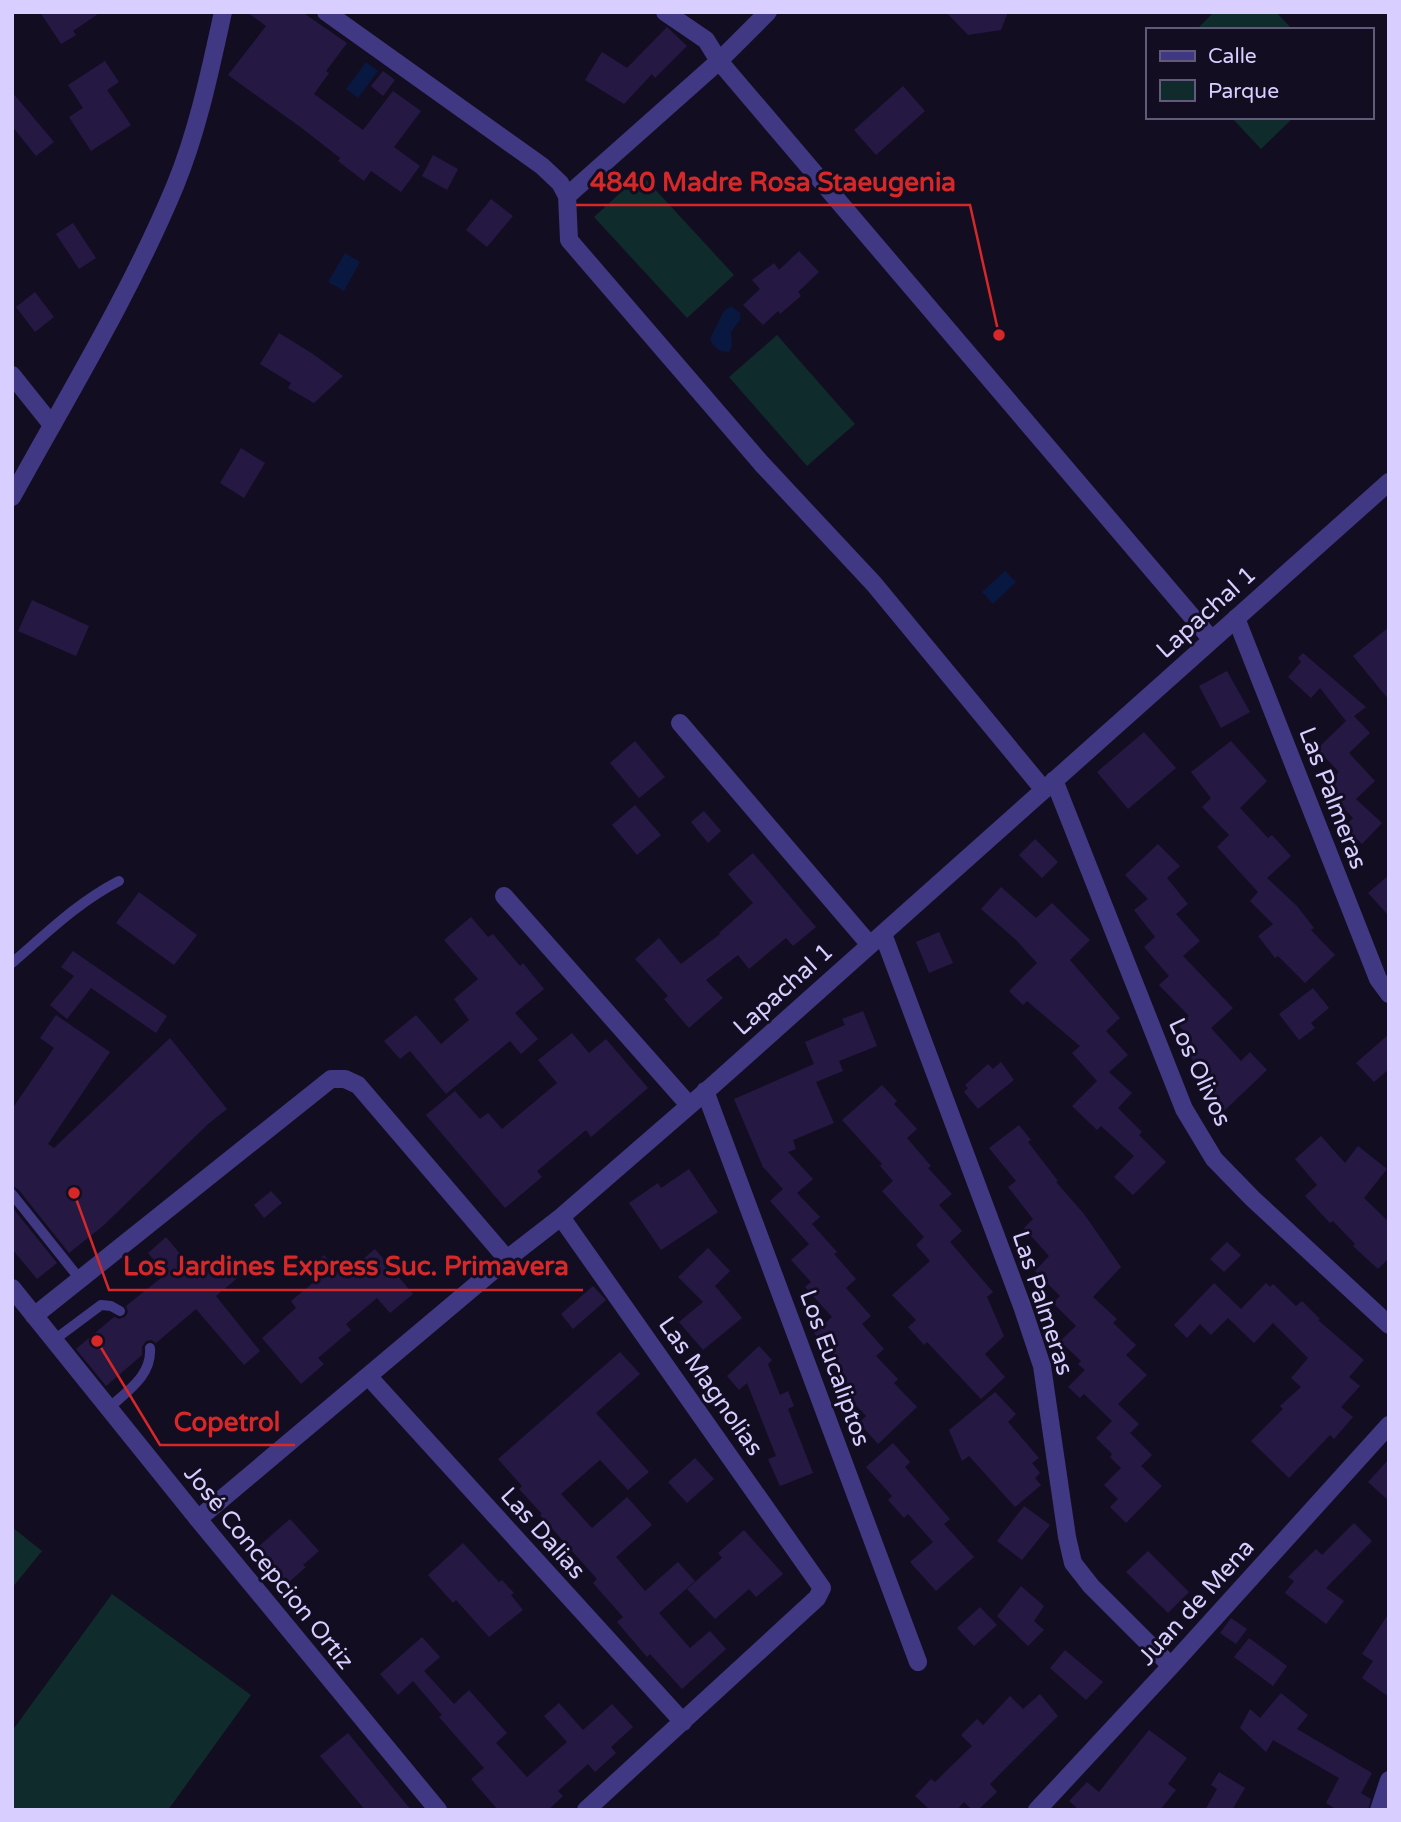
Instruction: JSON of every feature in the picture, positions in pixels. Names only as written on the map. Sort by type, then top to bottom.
[{"type":"street","points":[[12,497],[116,306],[175,186],[202,106],[223,12]]},
{"type":"street","points":[[326,12],[542,166],[561,183],[567,196],[719,61],[768,12]]},
{"type":"street","points":[[665,12],[706,40],[719,61],[1212,640]]},
{"type":"street","name":"Los Olivos","points":[[567,196],[569,240],[761,463],[874,584],[1049,785],[1184,1109],[1214,1159],[1253,1199],[1389,1325]]},
{"type":"street","points":[[12,374],[52,425]]},
{"type":"street","name":"Lapachal 1","points":[[198,1519],[507,1259],[561,1217],[1389,482]]},
{"type":"street","name":"Las Palmeras","points":[[1236,618],[1378,979],[1389,994]]},
{"type":"street","points":[[680,723],[876,939]]},
{"type":"street","points":[[504,897],[689,1105]]},
{"type":"street","name":"Las Palmeras","points":[[876,939],[1022,1306],[1042,1366],[1073,1563],[1091,1586],[1171,1666]]},
{"type":"street","points":[[34,1316],[331,1079],[338,1078],[358,1085],[507,1259]]},
{"type":"street","name":"Los Eucaliptos","points":[[705,1091],[918,1662]]},
{"type":"street","name":"Las Magnolias","points":[[561,1217],[821,1584],[817,1598],[683,1722]]},
{"type":"street","name":"José Concepcion Ortiz","points":[[12,1288],[438,1810]]},
{"type":"street","name":"Las Dalias","points":[[368,1376],[683,1722]]},
{"type":"street","name":"Juan de Mena","points":[[1037,1810],[1389,1425]]},
{"type":"street","points":[[586,1810],[683,1722]]},
{"type":"street","points":[[1380,1810],[1389,1780]]},
{"type":"lane","points":[[12,962],[75,908],[119,881]]},
{"type":"lane","points":[[12,1194],[79,1278]]},
{"type":"lane","points":[[54,1340],[101,1305],[120,1311]]},
{"type":"lane","points":[[109,1408],[146,1373],[151,1361],[150,1348]]},
{"type":"green space","points":[[1214,12],[1276,12],[1291,28],[1198,28]]},
{"type":"green space","points":[[1233,119],[1292,119],[1261,149]]},
{"type":"green space","points":[[641,174],[734,275],[687,318],[594,217]]},
{"type":"green space","points":[[777,335],[855,424],[807,466],[729,377]]},
{"type":"green space","points":[[12,1527],[42,1551],[12,1588]]},
{"type":"green space","points":[[112,1594],[251,1695],[168,1810],[12,1810],[12,1731]]},
{"type":"water","points":[[366,62],[378,71],[358,98],[346,89]]},
{"type":"water","points":[[345,253],[360,262],[344,291],[328,282]]},
{"type":"water","points":[[731,306],[740,313],[740,320],[731,332],[732,345],[729,352],[726,352],[715,347],[710,339],[724,311]]},
{"type":"water","points":[[1005,571],[1016,582],[993,604],[982,592]]},
{"type":"building","points":[[40,12],[101,12],[73,31],[76,35],[61,44]]},
{"type":"building","points":[[247,12],[302,12],[347,43],[326,71],[329,73],[314,94],[363,130],[393,91],[421,111],[394,147],[420,166],[401,192],[371,171],[364,181],[303,129],[228,75],[266,26]]},
{"type":"building","points":[[946,12],[1008,12],[1001,30],[968,35]]},
{"type":"building","points":[[667,27],[687,46],[655,78],[652,74],[624,104],[585,80],[602,52],[627,68]]},
{"type":"building","points":[[105,61],[119,82],[107,90],[131,125],[91,151],[69,117],[83,108],[68,85]]},
{"type":"building","points":[[383,71],[395,80],[383,96],[371,86]]},
{"type":"building","points":[[903,86],[925,111],[876,155],[854,130]]},
{"type":"building","points":[[12,92],[54,142],[36,156],[12,126]]},
{"type":"building","points":[[433,155],[458,169],[447,190],[422,176]]},
{"type":"building","points":[[491,199],[513,216],[487,247],[466,230]]},
{"type":"building","points":[[73,223],[96,258],[79,269],[56,234]]},
{"type":"building","points":[[799,251],[819,272],[798,292],[801,296],[763,325],[743,305],[760,289],[752,280],[774,263],[779,270]]},
{"type":"building","points":[[35,292],[54,317],[35,332],[16,307]]},
{"type":"building","points":[[279,333],[343,376],[314,403],[288,388],[291,383],[260,364]]},
{"type":"building","points":[[241,448],[265,463],[244,498],[220,483]]},
{"type":"building","points":[[32,600],[89,626],[76,656],[18,631]]},
{"type":"building","points":[[1389,627],[1389,700],[1353,656]]},
{"type":"building","points":[[1303,653],[1366,707],[1354,716],[1370,733],[1349,753],[1375,781],[1356,799],[1382,823],[1362,844],[1344,827],[1353,818],[1323,786],[1339,772],[1317,749],[1346,721],[1320,688],[1311,698],[1288,677],[1301,662],[1298,658]]},
{"type":"building","points":[[1227,671],[1250,712],[1221,728],[1199,686]]},
{"type":"building","points":[[1144,732],[1176,768],[1128,809],[1097,772]]},
{"type":"building","points":[[635,741],[665,777],[639,798],[610,763]]},
{"type":"building","points":[[1231,741],[1267,781],[1240,808],[1268,838],[1272,835],[1291,856],[1267,878],[1297,906],[1314,928],[1311,930],[1335,955],[1305,983],[1278,956],[1275,958],[1258,936],[1273,924],[1250,901],[1258,892],[1217,847],[1229,835],[1202,807],[1211,798],[1191,772]]},
{"type":"building","points":[[635,805],[661,835],[637,855],[612,825]]},
{"type":"building","points":[[704,811],[721,831],[708,843],[691,822]]},
{"type":"building","points":[[1035,839],[1058,862],[1042,878],[1019,855]]},
{"type":"building","points":[[1158,844],[1180,866],[1167,878],[1188,904],[1176,914],[1200,941],[1183,956],[1233,1008],[1211,1028],[1241,1061],[1250,1052],[1267,1070],[1223,1112],[1206,1094],[1215,1085],[1182,1048],[1192,1039],[1179,1026],[1189,1016],[1159,985],[1169,976],[1144,947],[1155,937],[1134,910],[1148,899],[1125,875]]},
{"type":"building","points":[[753,853],[816,927],[793,946],[786,938],[749,969],[738,955],[706,980],[723,998],[689,1028],[664,999],[668,996],[635,959],[659,938],[681,964],[720,934],[753,903],[728,874]]},
{"type":"building","points":[[1389,875],[1389,916],[1368,893]]},
{"type":"building","points":[[1001,887],[1036,918],[1052,903],[1090,940],[1070,960],[1120,1018],[1106,1031],[1128,1055],[1109,1072],[1132,1093],[1118,1108],[1142,1132],[1139,1135],[1166,1162],[1133,1195],[1114,1177],[1134,1156],[1101,1126],[1097,1130],[1072,1106],[1097,1081],[1072,1053],[1080,1046],[1027,1001],[1023,1005],[1009,991],[1037,963],[981,909]]},
{"type":"building","points":[[139,892],[197,935],[174,965],[116,923]]},
{"type":"building","points":[[471,917],[488,937],[493,934],[520,966],[523,963],[544,989],[515,1013],[538,1039],[521,1054],[510,1041],[446,1094],[410,1051],[400,1059],[384,1041],[416,1015],[441,1044],[469,1020],[454,999],[478,979],[444,940]]},
{"type":"building","points":[[939,932],[953,963],[929,973],[916,942]]},
{"type":"building","points":[[73,951],[167,1016],[156,1033],[91,988],[67,1019],[50,1005],[74,976],[61,967]]},
{"type":"building","points":[[1313,988],[1329,1008],[1311,1023],[1315,1028],[1299,1040],[1279,1014]]},
{"type":"building","points":[[863,1011],[877,1046],[839,1061],[843,1071],[816,1082],[834,1123],[793,1140],[796,1149],[788,1152],[813,1179],[797,1193],[820,1217],[812,1224],[856,1279],[846,1288],[871,1316],[862,1324],[884,1349],[876,1356],[898,1379],[894,1383],[917,1407],[878,1444],[859,1423],[866,1416],[847,1396],[853,1391],[831,1366],[838,1360],[814,1333],[832,1317],[805,1287],[811,1282],[791,1260],[809,1244],[770,1201],[783,1189],[763,1167],[734,1099],[814,1064],[805,1042],[845,1025],[842,1019]]},
{"type":"building","points":[[56,1015],[110,1052],[48,1144],[54,1148],[170,1038],[227,1109],[104,1225],[69,1253],[18,1189],[12,1186],[12,1109],[54,1048],[40,1038]]},
{"type":"building","points":[[572,1033],[589,1053],[606,1039],[648,1088],[591,1137],[586,1130],[537,1171],[542,1177],[505,1208],[426,1115],[455,1091],[480,1119],[488,1113],[502,1129],[557,1083],[538,1060]]},
{"type":"building","points":[[1389,1034],[1389,1069],[1374,1082],[1356,1063]]},
{"type":"building","points":[[1001,1062],[1014,1080],[978,1109],[964,1092],[968,1088],[965,1085],[988,1064],[993,1069]]},
{"type":"building","points":[[882,1085],[897,1101],[894,1104],[917,1129],[907,1138],[931,1166],[928,1168],[952,1194],[939,1205],[962,1231],[950,1242],[993,1292],[987,1297],[1004,1336],[985,1354],[1005,1377],[981,1399],[927,1342],[924,1345],[908,1327],[916,1320],[892,1295],[930,1261],[916,1245],[924,1237],[882,1191],[893,1181],[880,1166],[882,1164],[842,1120]]},
{"type":"building","points":[[1019,1125],[1031,1140],[1028,1142],[1058,1181],[1056,1182],[1084,1214],[1121,1267],[1093,1297],[1117,1319],[1113,1323],[1136,1345],[1126,1355],[1147,1375],[1118,1404],[1139,1424],[1130,1433],[1152,1455],[1141,1466],[1162,1486],[1126,1523],[1110,1507],[1118,1499],[1104,1485],[1121,1468],[1096,1438],[1112,1421],[1084,1394],[1080,1398],[1068,1387],[1085,1370],[1078,1364],[1081,1361],[1060,1341],[1076,1326],[1053,1303],[1060,1296],[1035,1271],[1049,1256],[1024,1228],[1033,1219],[1008,1187],[1016,1181],[989,1148]]},
{"type":"building","points":[[1321,1136],[1345,1163],[1358,1146],[1387,1169],[1364,1198],[1389,1222],[1389,1258],[1378,1269],[1353,1246],[1355,1244],[1333,1221],[1330,1223],[1305,1196],[1317,1185],[1295,1159]]},
{"type":"building","points":[[689,1169],[718,1212],[661,1250],[629,1203],[658,1183],[661,1188]]},
{"type":"building","points":[[271,1191],[282,1203],[264,1218],[254,1205]]},
{"type":"building","points":[[12,1207],[57,1263],[37,1279],[12,1249]]},
{"type":"building","points":[[166,1237],[197,1274],[222,1253],[241,1275],[216,1296],[260,1351],[244,1365],[196,1309],[156,1343],[146,1341],[142,1347],[142,1355],[106,1386],[76,1349],[114,1317],[125,1317],[128,1312],[126,1306],[166,1274],[148,1253]]},
{"type":"building","points":[[1227,1242],[1241,1255],[1224,1272],[1210,1259]]},
{"type":"building","points":[[708,1248],[730,1271],[715,1286],[742,1318],[703,1350],[679,1322],[703,1302],[678,1277]]},
{"type":"building","points":[[375,1249],[413,1294],[390,1313],[377,1298],[346,1324],[351,1330],[318,1358],[324,1364],[301,1384],[262,1338],[296,1308],[291,1301],[320,1277],[311,1266],[324,1255],[342,1277]]},
{"type":"building","points":[[1214,1283],[1241,1309],[1266,1283],[1270,1287],[1273,1284],[1296,1306],[1302,1301],[1320,1319],[1318,1320],[1364,1360],[1349,1377],[1360,1386],[1341,1407],[1353,1417],[1334,1439],[1330,1435],[1289,1478],[1251,1441],[1283,1409],[1280,1406],[1301,1387],[1291,1378],[1308,1358],[1273,1323],[1254,1343],[1228,1318],[1211,1335],[1200,1324],[1187,1338],[1174,1325]]},
{"type":"building","points":[[593,1286],[606,1300],[573,1329],[561,1314]]},
{"type":"building","points":[[759,1346],[772,1360],[768,1364],[780,1395],[788,1391],[794,1406],[788,1409],[813,1473],[780,1486],[768,1459],[776,1456],[747,1383],[739,1390],[727,1376]]},
{"type":"building","points":[[620,1352],[640,1374],[596,1413],[649,1472],[628,1490],[600,1460],[561,1494],[592,1528],[627,1497],[652,1525],[616,1557],[645,1591],[678,1562],[695,1581],[659,1613],[690,1648],[710,1631],[726,1649],[682,1689],[650,1654],[647,1657],[617,1622],[623,1617],[593,1583],[597,1579],[540,1515],[542,1514],[519,1489],[522,1486],[498,1459]]},
{"type":"building","points":[[995,1392],[1016,1414],[1008,1422],[1039,1458],[1032,1463],[1040,1473],[1035,1478],[1041,1485],[1015,1507],[969,1456],[962,1461],[949,1430]]},
{"type":"building","points":[[893,1443],[910,1462],[905,1467],[950,1519],[944,1524],[974,1557],[936,1591],[910,1562],[933,1542],[908,1514],[904,1518],[888,1500],[892,1496],[866,1467]]},
{"type":"building","points":[[695,1458],[714,1479],[687,1503],[668,1482]]},
{"type":"building","points":[[1389,1459],[1389,1501],[1368,1482]]},
{"type":"building","points":[[1024,1506],[1050,1525],[1022,1560],[997,1541]]},
{"type":"building","points":[[290,1519],[319,1551],[289,1582],[286,1577],[282,1580],[271,1568],[274,1565],[258,1547]]},
{"type":"building","points":[[1354,1523],[1372,1541],[1326,1588],[1344,1601],[1326,1624],[1285,1593],[1294,1581],[1288,1577],[1316,1549],[1322,1555]]},
{"type":"building","points":[[744,1530],[783,1574],[756,1597],[749,1589],[715,1619],[687,1589],[722,1558],[718,1553]]},
{"type":"building","points":[[463,1543],[499,1582],[502,1580],[514,1593],[511,1595],[523,1610],[489,1637],[456,1600],[453,1603],[428,1575]]},
{"type":"building","points":[[1148,1551],[1189,1592],[1168,1613],[1126,1572]]},
{"type":"building","points":[[1021,1586],[1044,1606],[1034,1621],[1044,1630],[1028,1646],[997,1616]]},
{"type":"building","points":[[980,1607],[997,1625],[974,1646],[957,1628]]},
{"type":"building","points":[[1389,1613],[1389,1697],[1362,1678],[1373,1661],[1362,1654]]},
{"type":"building","points":[[1231,1618],[1247,1629],[1236,1644],[1220,1633]]},
{"type":"building","points":[[422,1637],[440,1657],[424,1671],[454,1704],[469,1690],[507,1733],[496,1743],[527,1777],[567,1742],[544,1716],[559,1703],[583,1730],[612,1704],[633,1727],[611,1747],[616,1753],[595,1772],[588,1764],[558,1791],[563,1796],[548,1810],[498,1810],[471,1779],[484,1768],[439,1717],[442,1715],[413,1681],[398,1695],[380,1674]]},
{"type":"building","points":[[1249,1638],[1287,1666],[1273,1686],[1234,1657]]},
{"type":"building","points":[[1065,1650],[1103,1682],[1086,1700],[1050,1668]]},
{"type":"building","points":[[1281,1693],[1308,1715],[1297,1729],[1372,1773],[1361,1793],[1371,1799],[1368,1810],[1337,1810],[1326,1803],[1339,1778],[1273,1740],[1266,1752],[1240,1728],[1250,1709],[1260,1718]]},
{"type":"building","points":[[1040,1694],[1058,1716],[990,1784],[997,1792],[978,1810],[972,1810],[964,1802],[957,1810],[930,1810],[915,1796],[931,1779],[935,1782],[972,1746],[961,1735],[977,1719],[983,1725],[1010,1696],[1023,1709]]},
{"type":"building","points":[[1149,1730],[1187,1758],[1168,1784],[1176,1790],[1160,1810],[1079,1810],[1069,1801],[1087,1782],[1099,1792]]},
{"type":"building","points":[[348,1733],[411,1810],[365,1810],[320,1756]]},
{"type":"building","points":[[1219,1772],[1245,1788],[1232,1810],[1205,1810],[1217,1789],[1211,1785]]},
{"type":"place","name":"4840 Madre Rosa Staeugenia","points":[[999,335]]},
{"type":"place","name":"Los Jardines Express Suc. Primavera","points":[[74,1193]]},
{"type":"place","name":"Copetrol","points":[[97,1341]]}]
